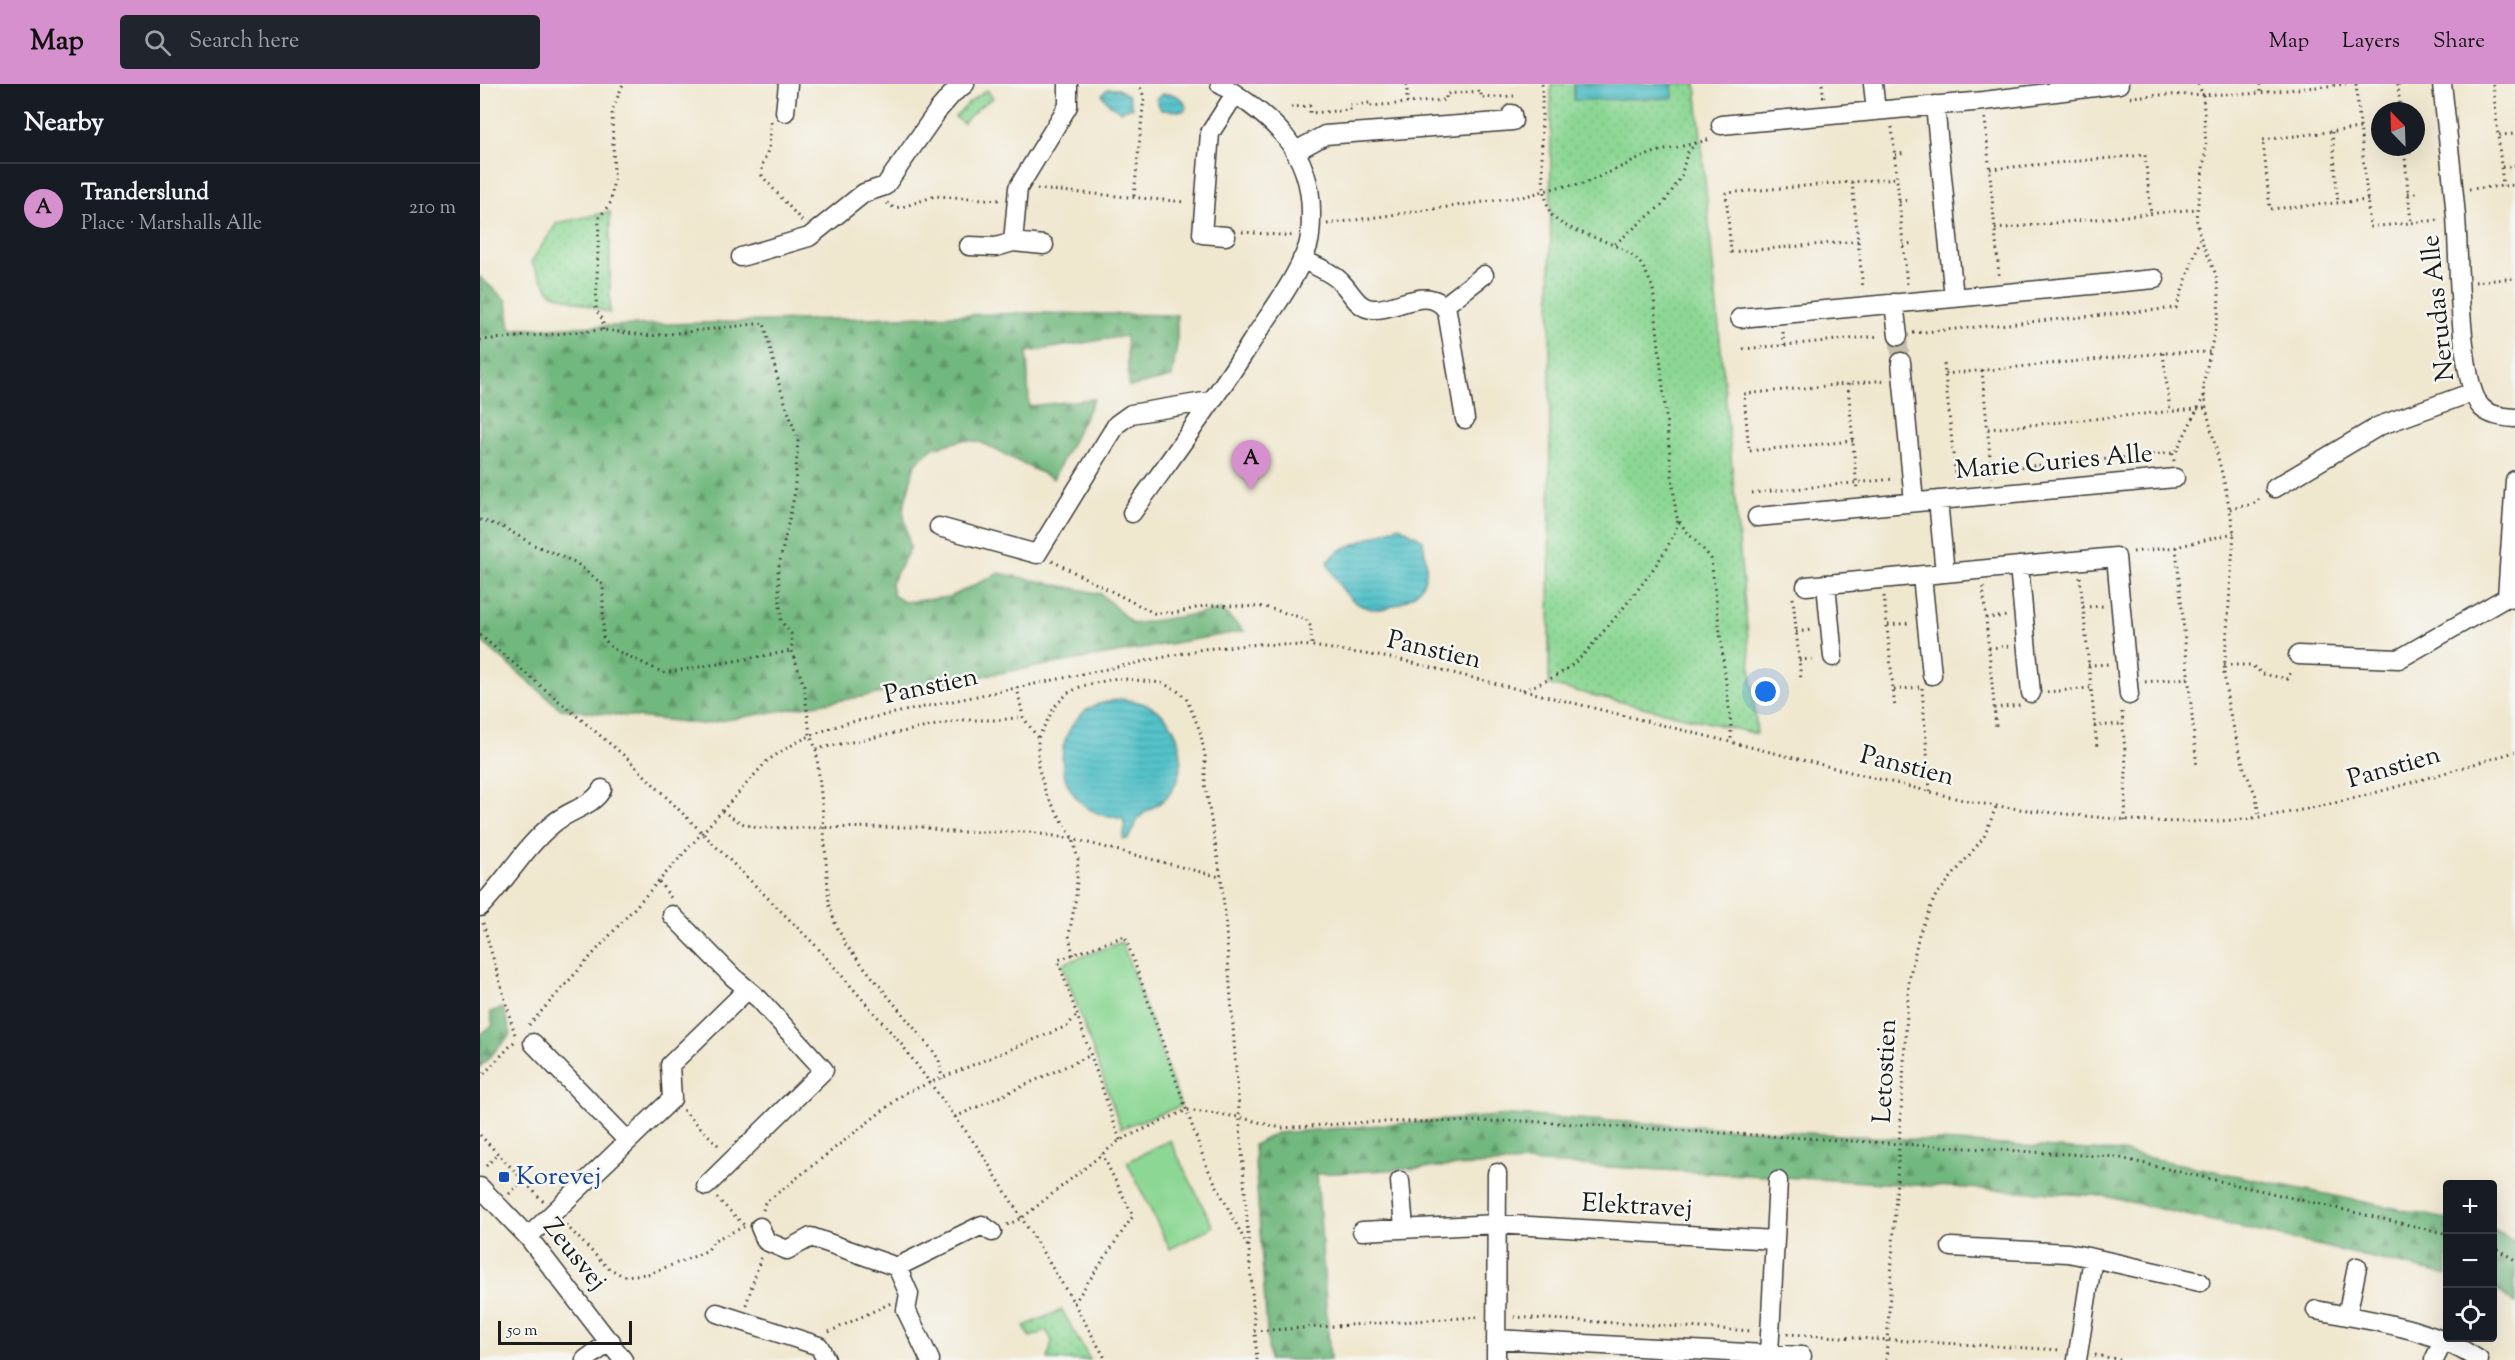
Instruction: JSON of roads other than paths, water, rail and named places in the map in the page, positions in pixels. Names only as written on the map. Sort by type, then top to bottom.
[{"type":"street","points":[[785,112],[788,84]]},
{"type":"street","points":[[741,257],[813,234],[864,193],[885,186],[939,109],[963,84]]},
{"type":"street","points":[[1012,242],[1017,195],[1068,106],[1068,84]]},
{"type":"street","points":[[1873,84],[1883,110]]},
{"type":"street","points":[[1717,132],[1883,110],[1984,101],[2119,84]]},
{"type":"street","name":"Nerudas Alle","points":[[2442,84],[2456,218],[2465,359],[2474,392],[2481,406],[2498,417],[2515,418]]},
{"type":"street","points":[[1132,513],[1243,356],[1302,259],[1310,233],[1311,200],[1302,162],[1296,151],[1265,115],[1227,89],[1209,133],[1202,234],[1226,236]]},
{"type":"street","points":[[1935,105],[1954,298]]},
{"type":"street","points":[[1296,151],[1322,128],[1352,126],[1429,114],[1513,113]]},
{"type":"street","points":[[969,246],[996,247],[1012,242],[1044,245]]},
{"type":"street","points":[[1302,259],[1336,277],[1357,302],[1371,310],[1389,308],[1404,301],[1422,298],[1444,306],[1447,311],[1465,419]]},
{"type":"street","points":[[1444,306],[1484,275]]},
{"type":"street","points":[[1740,318],[2155,279]]},
{"type":"street","points":[[1898,335],[1901,302]]},
{"type":"street","points":[[1901,370],[1914,502]]},
{"type":"street","name":"Nerudas Alle","points":[[2275,488],[2379,426],[2474,392]]},
{"type":"street","points":[[939,527],[1037,554],[1117,424],[1131,414],[1210,401]]},
{"type":"street","name":"Marie Curies Alle","points":[[1757,517],[2175,478]]},
{"type":"street","points":[[2298,656],[2399,659],[2511,598],[2515,480]]},
{"type":"street","name":"Marie Curies Alle","points":[[1938,500],[1946,573]]},
{"type":"street","points":[[1806,586],[2116,557],[2129,689]]},
{"type":"street","points":[[2019,566],[2031,693]]},
{"type":"street","points":[[1922,576],[1932,675]]},
{"type":"street","points":[[1826,584],[1833,657]]},
{"type":"street","points":[[482,914],[541,833],[562,816],[597,799],[602,789]]},
{"type":"street","points":[[672,915],[814,1057],[824,1070],[706,1186]]},
{"type":"street","points":[[528,1237],[672,1099],[670,1065],[747,990]]},
{"type":"street","points":[[525,1036],[628,1141]]},
{"type":"street","points":[[1496,1360],[1497,1173]]},
{"type":"street","points":[[1400,1180],[1404,1228]]},
{"type":"street","points":[[1769,1354],[1778,1181]]},
{"type":"street","name":"Zeusvej","points":[[480,1187],[528,1237],[623,1360]]},
{"type":"street","name":"Elektravej","points":[[1362,1231],[1496,1224],[1775,1240]]},
{"type":"street","points":[[757,1232],[787,1250],[811,1237],[897,1267],[982,1225],[992,1232]]},
{"type":"street","points":[[1950,1247],[2068,1253],[2200,1282]]},
{"type":"street","points":[[2078,1356],[2093,1258]]},
{"type":"street","points":[[897,1267],[909,1294],[906,1310],[930,1360]]},
{"type":"street","points":[[2347,1316],[2357,1267]]},
{"type":"street","points":[[2316,1310],[2423,1332],[2443,1340]]},
{"type":"street","points":[[717,1313],[823,1353]]},
{"type":"street","points":[[1496,1339],[1597,1352],[1802,1356]]},
{"type":"street","points":[[585,1360],[610,1341]]},
{"type":"street","points":[[2434,1360],[2443,1342]]},
{"type":"street","points":[[2448,1342],[2479,1360]]},
{"type":"water","points":[[1574,84],[1672,84],[1673,98],[1574,100]]},
{"type":"water","points":[[1107,89],[1118,89],[1128,95],[1132,107],[1121,111],[1110,105],[1102,95]]},
{"type":"water","points":[[1163,94],[1178,96],[1186,108],[1183,111],[1161,110],[1156,99]]},
{"type":"water","points":[[1399,526],[1423,540],[1427,569],[1423,583],[1416,593],[1400,603],[1387,608],[1364,607],[1346,594],[1327,562],[1340,550]]},
{"type":"water","points":[[1120,699],[1147,705],[1164,717],[1177,736],[1181,759],[1180,771],[1171,792],[1140,817],[1128,839],[1123,839],[1125,828],[1123,819],[1093,811],[1075,796],[1068,785],[1062,760],[1067,736],[1073,724],[1082,714],[1104,702]]},
{"type":"tunnel","points":[[1898,336],[1901,362]]},
{"type":"place","name":"Tranderslund","points":[[1251,490]]},
{"type":"place","name":"Korevej","points":[[504,1177]]}]
